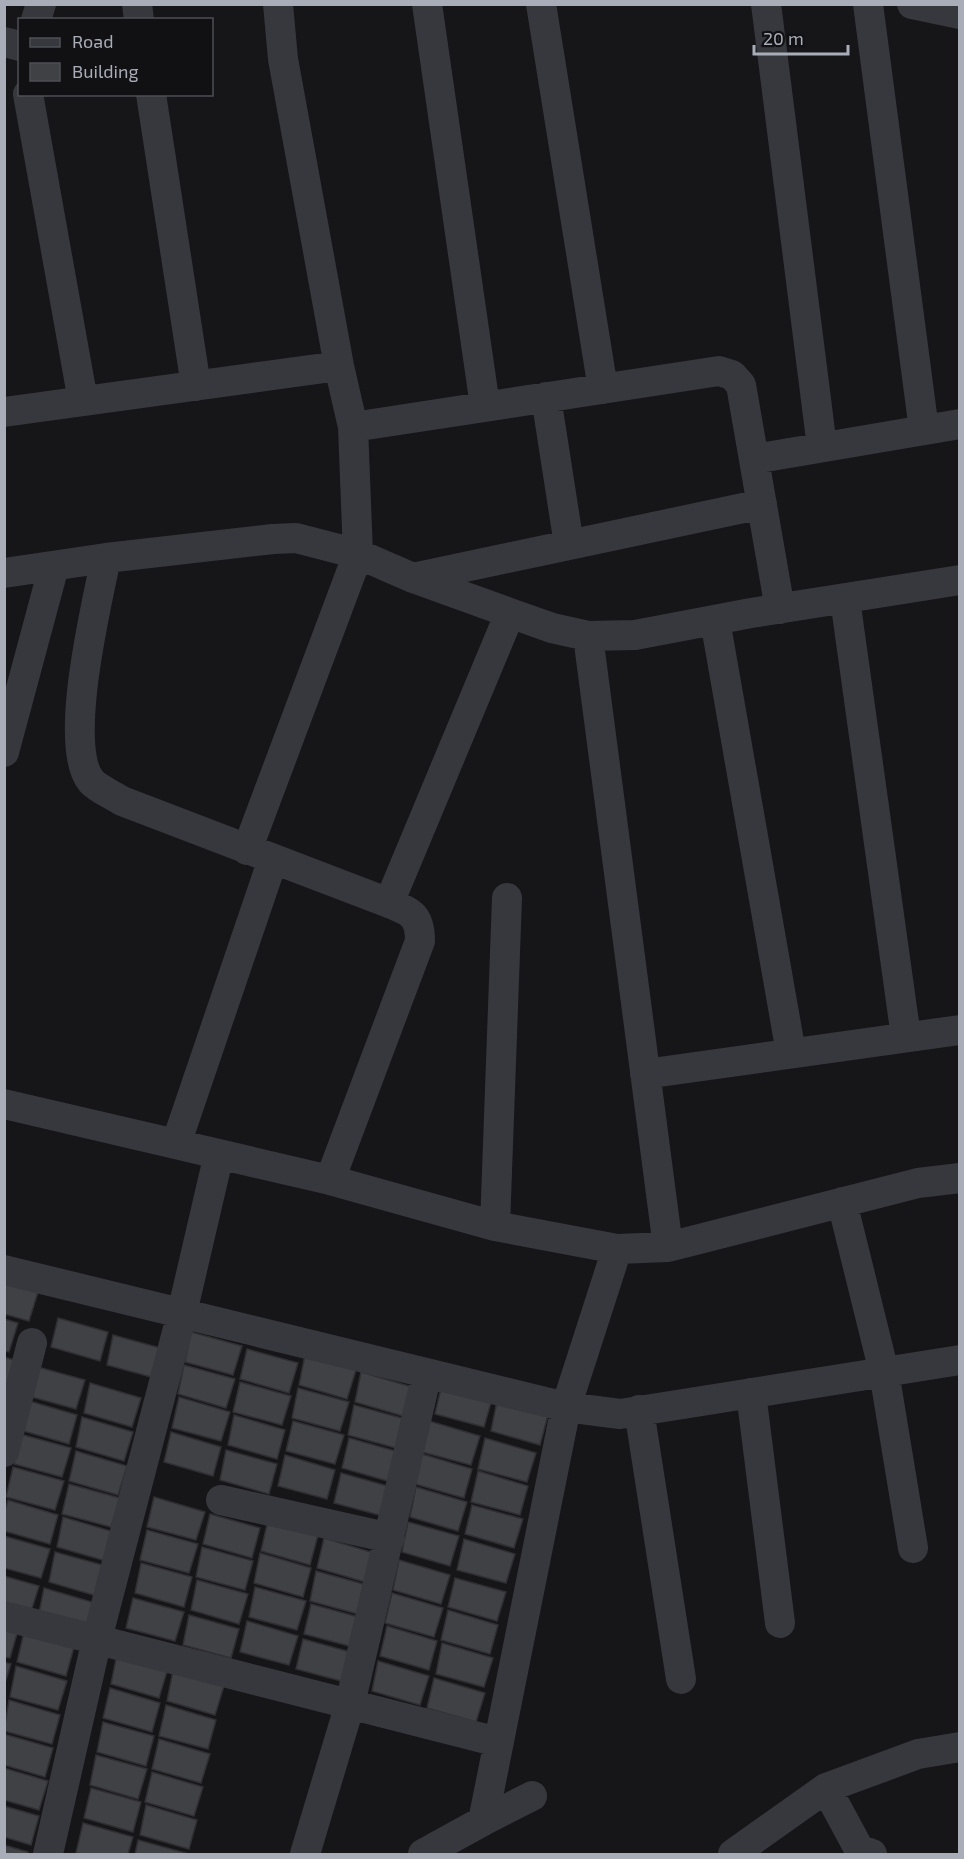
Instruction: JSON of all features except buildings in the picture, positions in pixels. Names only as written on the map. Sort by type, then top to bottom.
[{"type":"street","points":[[176,1143],[260,855],[358,554],[353,427],[339,366],[283,59],[278,4]]},
{"type":"street","points":[[427,4],[485,406]]},
{"type":"street","points":[[542,4],[603,388]]},
{"type":"street","points":[[766,4],[822,447]]},
{"type":"street","points":[[868,4],[924,430]]},
{"type":"street","points":[[912,4],[960,14]]},
{"type":"street","points":[[28,96],[83,402]]},
{"type":"street","points":[[151,96],[196,386]]},
{"type":"street","points":[[4,412],[339,366]]},
{"type":"street","points":[[353,427],[719,370],[732,375],[741,385],[780,609]]},
{"type":"street","points":[[546,397],[569,545]]},
{"type":"street","points":[[754,459],[960,424]]},
{"type":"street","points":[[413,578],[762,504]]},
{"type":"street","points":[[4,573],[106,558],[296,538],[358,554],[413,578],[552,628],[588,636],[634,635],[960,580]]},
{"type":"street","points":[[106,558],[82,687],[79,734],[82,764],[91,782],[122,801],[412,913],[420,927],[420,941],[330,1180]]},
{"type":"street","points":[[4,752],[54,566]]},
{"type":"street","points":[[845,599],[906,1037]]},
{"type":"street","points":[[389,903],[510,613]]},
{"type":"street","points":[[715,620],[791,1053]]},
{"type":"street","points":[[588,636],[668,1247]]},
{"type":"street","points":[[495,1226],[507,898]]},
{"type":"street","points":[[645,1074],[960,1030]]},
{"type":"street","points":[[4,1104],[330,1180],[495,1226],[617,1249],[668,1247],[918,1183],[960,1178]]},
{"type":"street","points":[[48,1854],[97,1639],[182,1313],[219,1154]]},
{"type":"street","points":[[842,1203],[884,1372],[913,1548]]},
{"type":"street","points":[[483,1821],[566,1407],[617,1249]]},
{"type":"street","points":[[4,1270],[566,1407],[620,1414],[960,1360]]},
{"type":"street","points":[[4,1452],[32,1343]]},
{"type":"street","points":[[305,1854],[350,1704],[427,1373]]},
{"type":"street","points":[[751,1393],[780,1623]]},
{"type":"street","points":[[639,1410],[681,1678]]},
{"type":"street","points":[[221,1500],[390,1538]]},
{"type":"street","points":[[4,1616],[498,1742]]},
{"type":"street","points":[[733,1854],[826,1788],[918,1754],[960,1747]]},
{"type":"street","points":[[826,1788],[859,1849],[872,1854]]},
{"type":"street","points":[[423,1854],[532,1796]]}]
